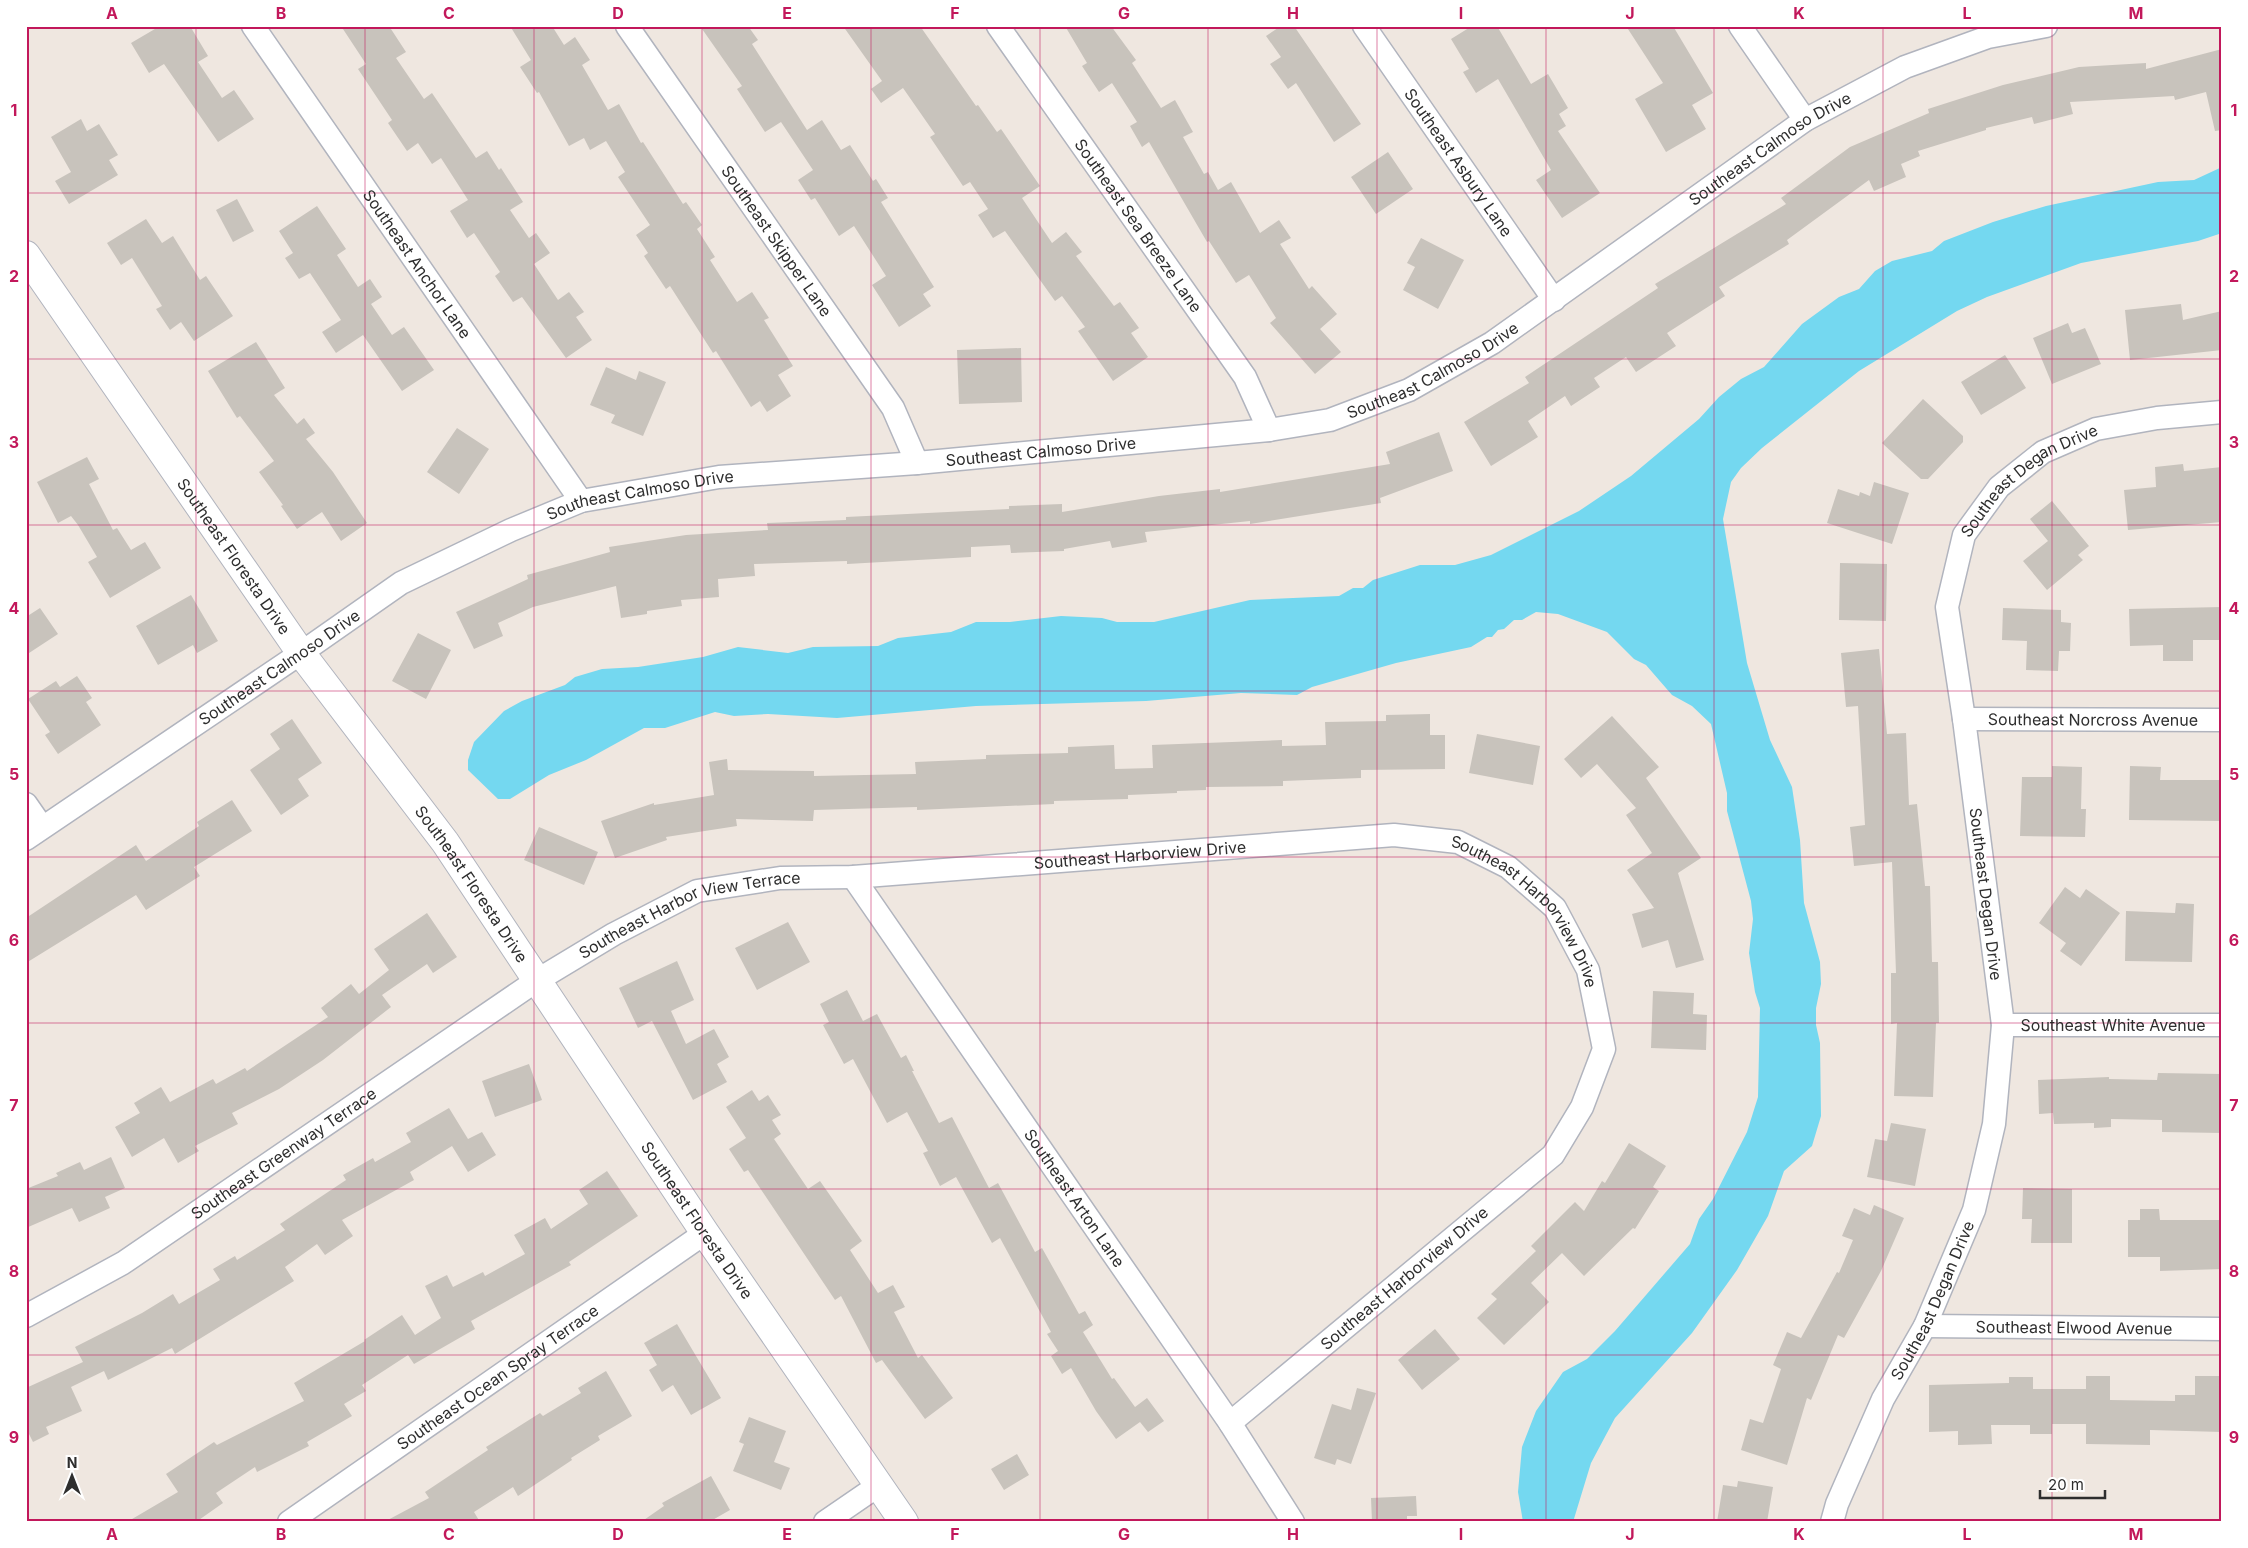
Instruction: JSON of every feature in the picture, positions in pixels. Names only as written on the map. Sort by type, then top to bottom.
[{"type":"street","name":"Southeast Anchor Lane","points":[[253,26],[581,501]]},
{"type":"street","name":"Southeast Skipper Lane","points":[[627,26],[893,408],[917,463]]},
{"type":"street","name":"Southeast Sea Breeze Lane","points":[[998,26],[1245,377],[1269,430]]},
{"type":"street","name":"Southeast Asbury Lane","points":[[1364,26],[1554,300]]},
{"type":"street","points":[[1740,26],[1805,120]]},
{"type":"street","name":"Southeast Calmoso Drive","points":[[34,833],[301,653],[401,583],[511,530],[581,501],[719,477],[917,463],[1269,430],[1330,420],[1409,390],[1492,343],[1805,120],[1905,67],[1988,37],[2046,26]]},
{"type":"street","name":"Southeast Floresta Drive","points":[[26,255],[301,653],[445,842],[705,1233],[904,1522]]},
{"type":"street","name":"Southeast Degan Drive","points":[[1832,1522],[1837,1504],[1883,1399],[1925,1326],[1974,1210],[1994,1124],[2003,1025],[1964,719],[1947,607],[1964,535],[1999,487],[2043,452],[2096,429],[2158,418],[2222,412]]},
{"type":"street","name":"Southeast Norcross Avenue","points":[[1964,719],[2222,720]]},
{"type":"street","points":[[26,804],[34,833]]},
{"type":"street","name":"Southeast Harborview Drive","points":[[853,877],[1394,835],[1458,842],[1508,867],[1556,908],[1588,970],[1604,1049],[1582,1106],[1553,1154],[1230,1423]]},
{"type":"street","name":"Southeast Harbor View Terrace","points":[[536,981],[614,934],[697,891],[780,878],[853,877]]},
{"type":"street","name":"Southeast Arton Lane","points":[[853,877],[1230,1423],[1293,1522]]},
{"type":"street","name":"Southeast Greenway Terrace","points":[[26,1316],[124,1263],[536,981]]},
{"type":"street","name":"Southeast White Avenue","points":[[2003,1025],[2222,1025]]},
{"type":"street","name":"Southeast Ocean Spray Terrace","points":[[289,1522],[705,1233]]},
{"type":"street","name":"Southeast Elwood Avenue","points":[[1925,1326],[2222,1329]]},
{"type":"street","points":[[825,1522],[879,1484]]},
{"type":"water","points":[[2222,167],[2222,233],[2198,241],[2081,263],[1987,297],[1957,311],[1859,371],[1762,448],[1741,468],[1731,482],[1723,519],[1747,663],[1770,740],[1792,787],[1800,840],[1804,903],[1820,962],[1821,984],[1816,1008],[1816,1025],[1820,1043],[1821,1116],[1812,1146],[1784,1171],[1768,1216],[1737,1270],[1692,1333],[1615,1418],[1591,1463],[1573,1522],[1523,1522],[1518,1492],[1522,1447],[1536,1411],[1563,1372],[1587,1359],[1615,1331],[1690,1244],[1699,1219],[1713,1199],[1747,1132],[1758,1097],[1760,1008],[1755,992],[1749,953],[1753,919],[1751,901],[1727,811],[1727,793],[1711,724],[1692,706],[1672,695],[1646,665],[1634,659],[1607,632],[1558,614],[1536,612],[1522,620],[1514,620],[1504,629],[1498,630],[1492,637],[1487,637],[1471,647],[1396,663],[1312,687],[1297,695],[1241,693],[1146,701],[976,706],[837,718],[768,714],[734,716],[715,712],[665,728],[644,728],[586,760],[549,775],[510,799],[498,799],[468,770],[468,760],[474,742],[504,711],[522,701],[565,685],[575,677],[602,669],[638,667],[703,657],[738,647],[788,653],[813,647],[878,646],[898,638],[951,632],[976,622],[1010,622],[1061,616],[1102,618],[1117,622],[1154,622],[1250,600],[1339,596],[1353,588],[1363,588],[1373,580],[1420,565],[1455,565],[1491,555],[1579,511],[1631,476],[1699,419],[1719,397],[1741,379],[1764,367],[1802,324],[1839,297],[1859,289],[1875,271],[1892,261],[1932,251],[1944,241],[1993,222],[2046,206],[2158,182],[2194,180]]},
{"type":"building","points":[[160,26],[190,26],[208,56],[198,62],[222,98],[234,90],[254,119],[218,142],[164,64],[149,73],[131,43]]},
{"type":"building","points":[[341,26],[389,26],[406,52],[396,58],[424,99],[432,93],[476,158],[487,151],[499,170],[501,168],[523,202],[510,210],[529,238],[536,233],[550,253],[534,264],[558,300],[569,292],[584,312],[576,317],[592,340],[566,358],[522,297],[513,302],[495,276],[500,272],[474,233],[467,238],[450,211],[468,200],[441,158],[432,164],[418,143],[407,151],[388,123],[392,120],[358,69],[366,64]]},
{"type":"building","points":[[510,26],[552,26],[564,45],[575,37],[590,60],[582,65],[608,110],[619,104],[641,143],[643,142],[683,204],[686,202],[702,225],[697,229],[715,257],[710,260],[737,302],[752,292],[769,318],[764,320],[793,366],[778,375],[791,396],[767,412],[760,401],[751,407],[716,351],[713,353],[670,286],[666,289],[644,256],[648,253],[636,235],[650,225],[618,177],[625,172],[606,141],[590,150],[584,138],[569,146],[539,92],[537,93],[520,67],[531,60]]},
{"type":"building","points":[[700,26],[748,26],[758,40],[752,44],[807,130],[822,120],[841,150],[850,145],[873,181],[876,179],[888,198],[881,202],[934,287],[923,294],[931,306],[899,327],[872,285],[886,276],[854,226],[839,236],[815,198],[811,200],[798,180],[813,170],[781,122],[765,132],[737,89],[742,86]]},
{"type":"building","points":[[843,26],[920,26],[976,106],[978,105],[997,132],[1001,129],[1040,186],[1022,198],[1052,243],[1066,232],[1082,252],[1076,256],[1114,306],[1120,302],[1139,328],[1131,333],[1148,357],[1113,381],[1078,331],[1085,327],[1062,296],[1055,301],[1005,231],[993,238],[978,215],[988,209],[970,182],[963,186],[930,137],[935,134],[903,88],[881,103],[871,89],[882,81]]},
{"type":"building","points":[[1065,26],[1111,26],[1136,60],[1132,63],[1161,108],[1175,100],[1193,132],[1183,137],[1204,174],[1208,172],[1218,190],[1231,182],[1260,233],[1279,220],[1291,238],[1280,244],[1309,289],[1312,286],[1337,314],[1320,329],[1341,352],[1315,374],[1270,323],[1276,318],[1249,275],[1236,283],[1209,241],[1207,242],[1149,142],[1142,147],[1130,126],[1137,122],[1112,83],[1099,92],[1082,66],[1087,63]]},
{"type":"building","points":[[1281,26],[1294,26],[1361,124],[1334,142],[1296,83],[1288,89],[1270,64],[1281,57],[1266,36]]},
{"type":"building","points":[[1472,26],[1497,26],[1531,84],[1548,74],[1568,108],[1559,114],[1566,126],[1558,131],[1600,193],[1562,218],[1536,180],[1551,170],[1498,79],[1476,93],[1463,72],[1469,69],[1451,39]]},
{"type":"building","points":[[1626,26],[1673,26],[1713,93],[1692,105],[1706,129],[1666,152],[1635,99],[1663,83]]},
{"type":"building","points":[[2222,49],[2222,130],[2215,131],[2206,92],[2175,100],[2174,96],[2070,102],[2073,114],[2034,124],[2032,117],[1986,128],[1986,130],[1918,151],[1920,156],[1901,164],[1906,177],[1874,191],[1869,180],[1787,240],[1789,244],[1719,287],[1725,296],[1667,333],[1676,346],[1636,372],[1626,357],[1594,378],[1600,387],[1571,406],[1565,396],[1528,421],[1538,437],[1491,466],[1464,422],[1529,383],[1525,377],[1658,288],[1655,284],[1786,204],[1781,198],[1850,147],[1929,113],[1928,109],[2003,85],[2079,67],[2146,63],[2146,69]]},
{"type":"building","points":[[81,119],[87,131],[99,124],[118,155],[109,160],[118,175],[69,204],[55,181],[71,172],[51,137]]},
{"type":"building","points":[[1388,152],[1413,189],[1376,214],[1351,177]]},
{"type":"building","points":[[237,199],[254,231],[233,242],[216,210]]},
{"type":"building","points":[[317,206],[346,249],[337,255],[358,287],[370,279],[382,297],[371,304],[392,335],[404,327],[434,370],[402,391],[363,335],[336,353],[322,332],[341,320],[310,273],[299,279],[285,258],[293,253],[279,231]]},
{"type":"building","points":[[146,219],[162,243],[173,236],[200,280],[206,276],[233,316],[194,341],[181,322],[170,330],[156,309],[162,306],[132,258],[121,265],[107,243]]},
{"type":"building","points":[[1421,238],[1464,260],[1438,309],[1403,290],[1415,267],[1407,263]]},
{"type":"building","points":[[2181,304],[2183,320],[2222,311],[2222,350],[2130,360],[2125,310]]},
{"type":"building","points":[[2068,323],[2072,333],[2085,328],[2101,364],[2052,384],[2033,338]]},
{"type":"building","points":[[256,342],[285,388],[274,395],[297,424],[304,418],[315,433],[306,439],[333,472],[367,523],[341,541],[322,512],[297,529],[281,506],[283,505],[259,472],[274,461],[240,416],[237,418],[208,371]]},
{"type":"building","points":[[1021,348],[1022,402],[959,404],[957,350]]},
{"type":"building","points":[[2005,355],[2026,388],[1981,415],[1961,382]]},
{"type":"building","points":[[606,367],[636,380],[639,371],[666,382],[643,436],[611,423],[615,415],[590,405]]},
{"type":"building","points":[[1923,399],[1963,436],[1963,442],[1928,479],[1921,479],[1882,443]]},
{"type":"building","points":[[457,428],[489,449],[459,494],[427,472]]},
{"type":"building","points":[[1439,432],[1453,471],[1380,498],[1381,503],[1250,524],[1250,521],[1145,532],[1147,542],[1112,548],[1110,541],[1064,549],[1064,551],[1011,553],[1010,545],[971,547],[971,557],[847,564],[847,561],[754,564],[755,576],[718,579],[719,597],[681,600],[682,606],[647,611],[647,614],[621,618],[616,586],[533,607],[498,623],[503,636],[474,649],[456,612],[528,579],[527,575],[610,552],[609,547],[686,535],[768,530],[767,523],[846,520],[846,517],[1009,509],[1009,506],[1062,504],[1062,512],[1159,496],[1220,489],[1220,492],[1390,464],[1386,452]]},
{"type":"building","points":[[87,457],[99,479],[89,484],[113,530],[117,528],[131,550],[145,542],[161,568],[110,598],[88,562],[97,557],[78,525],[71,516],[58,523],[37,482]]},
{"type":"building","points":[[2183,464],[2184,471],[2222,467],[2222,522],[2128,530],[2124,490],[2156,487],[2155,467]]},
{"type":"building","points":[[1874,482],[1909,493],[1892,544],[1827,523],[1838,489],[1859,496],[1860,492],[1870,496]]},
{"type":"building","points":[[2052,501],[2089,546],[2078,555],[2083,560],[2047,590],[2023,561],[2048,541],[2030,519]]},
{"type":"building","points":[[1840,563],[1887,564],[1886,621],[1839,620]]},
{"type":"building","points":[[191,595],[218,641],[197,653],[193,645],[158,665],[136,626]]},
{"type":"building","points":[[2222,607],[2222,640],[2193,640],[2193,661],[2163,661],[2163,645],[2130,646],[2129,609]]},
{"type":"building","points":[[40,608],[58,634],[26,655],[26,617]]},
{"type":"building","points":[[2003,608],[2061,610],[2061,622],[2071,623],[2070,651],[2059,651],[2058,671],[2026,670],[2027,641],[2002,640]]},
{"type":"building","points":[[418,633],[451,650],[426,699],[392,681]]},
{"type":"building","points":[[1879,649],[1887,734],[1906,733],[1909,805],[1917,804],[1925,886],[1930,886],[1932,962],[1938,962],[1939,1023],[1936,1023],[1933,1097],[1894,1096],[1897,1023],[1891,1024],[1891,973],[1896,973],[1892,862],[1854,866],[1850,827],[1865,825],[1858,706],[1846,707],[1841,653]]},
{"type":"building","points":[[77,676],[92,698],[86,702],[101,725],[58,754],[45,735],[50,732],[28,699],[56,681],[60,687]]},
{"type":"building","points":[[1430,714],[1430,735],[1445,735],[1445,769],[1361,770],[1361,778],[1283,781],[1283,786],[1206,787],[1206,790],[1177,791],[1177,793],[1128,795],[1128,799],[1054,801],[1054,804],[917,810],[917,807],[814,810],[813,821],[736,819],[737,826],[666,837],[667,840],[615,858],[601,821],[654,803],[654,805],[714,795],[709,762],[727,759],[728,770],[814,771],[814,776],[916,774],[915,762],[986,759],[986,755],[1068,753],[1068,747],[1114,745],[1115,769],[1153,768],[1152,745],[1282,740],[1282,746],[1326,745],[1325,722],[1386,721],[1386,715]]},
{"type":"building","points":[[1612,716],[1659,767],[1646,778],[1701,858],[1678,873],[1704,960],[1676,968],[1668,940],[1642,948],[1632,914],[1654,908],[1627,870],[1652,853],[1626,815],[1636,808],[1597,764],[1581,778],[1564,759]]},
{"type":"building","points":[[292,719],[322,763],[298,779],[309,796],[281,815],[250,770],[280,749],[270,734]]},
{"type":"building","points":[[1477,734],[1540,746],[1533,785],[1469,773]]},
{"type":"building","points":[[2052,766],[2082,767],[2081,809],[2086,809],[2085,837],[2020,836],[2022,777],[2052,777]]},
{"type":"building","points":[[2130,766],[2161,767],[2160,780],[2222,780],[2222,821],[2129,820]]},
{"type":"building","points":[[232,800],[252,831],[194,867],[200,876],[146,910],[136,895],[26,963],[26,918],[136,845],[146,861],[199,826],[197,822]]},
{"type":"building","points":[[539,827],[598,852],[584,885],[524,860]]},
{"type":"building","points":[[2065,887],[2080,898],[2086,889],[2120,913],[2081,966],[2060,951],[2066,943],[2039,923]]},
{"type":"building","points":[[2176,903],[2194,904],[2192,962],[2125,961],[2126,911],[2175,913]]},
{"type":"building","points":[[427,913],[457,957],[433,973],[427,964],[382,995],[391,1007],[323,1060],[279,1089],[232,1113],[238,1124],[195,1146],[199,1151],[178,1163],[164,1138],[132,1157],[115,1127],[140,1113],[134,1103],[161,1087],[170,1102],[213,1079],[216,1084],[245,1068],[247,1071],[328,1017],[321,1008],[351,984],[359,994],[389,970],[374,949]]},
{"type":"building","points":[[788,922],[810,962],[757,990],[735,948]]},
{"type":"building","points":[[677,961],[694,1000],[671,1011],[686,1044],[714,1029],[729,1057],[717,1064],[727,1082],[693,1100],[652,1021],[638,1028],[619,988]]},
{"type":"building","points":[[847,990],[863,1021],[877,1014],[901,1058],[906,1055],[914,1071],[912,1071],[939,1123],[952,1117],[989,1188],[998,1183],[1035,1252],[1042,1248],[1079,1314],[1085,1311],[1093,1325],[1083,1332],[1112,1379],[1114,1378],[1135,1407],[1147,1398],[1164,1421],[1148,1432],[1140,1422],[1116,1439],[1096,1411],[1071,1368],[1062,1374],[1051,1356],[1058,1351],[1047,1334],[1051,1332],[1000,1238],[992,1243],[956,1177],[940,1186],[923,1153],[928,1151],[907,1112],[887,1123],[853,1059],[844,1064],[823,1025],[829,1022],[820,1004]]},
{"type":"building","points":[[1653,991],[1694,993],[1693,1014],[1707,1015],[1706,1050],[1651,1048]]},
{"type":"building","points":[[529,1064],[542,1100],[495,1117],[482,1081]]},
{"type":"building","points":[[2158,1073],[2222,1074],[2222,1133],[2162,1132],[2162,1120],[2111,1119],[2111,1127],[2094,1128],[2094,1123],[2054,1124],[2053,1113],[2039,1114],[2038,1080],[2109,1077],[2109,1079],[2157,1080]]},
{"type":"building","points":[[752,1090],[759,1101],[768,1095],[781,1115],[772,1120],[781,1134],[774,1139],[808,1189],[820,1181],[862,1241],[850,1250],[878,1293],[893,1285],[905,1307],[894,1312],[918,1358],[922,1355],[953,1398],[925,1419],[882,1360],[876,1363],[841,1296],[835,1300],[748,1170],[744,1172],[729,1149],[746,1138],[726,1107]]},
{"type":"building","points":[[449,1108],[468,1139],[482,1132],[496,1155],[468,1172],[452,1146],[410,1172],[414,1180],[342,1220],[353,1236],[325,1255],[317,1244],[285,1267],[294,1281],[175,1354],[172,1348],[108,1380],[104,1371],[71,1387],[82,1411],[46,1427],[49,1434],[33,1442],[26,1428],[26,1388],[83,1362],[75,1347],[142,1313],[173,1294],[179,1304],[220,1280],[213,1269],[235,1256],[237,1260],[285,1230],[280,1224],[346,1180],[343,1175],[373,1158],[375,1162],[411,1142],[406,1133]]},
{"type":"building","points":[[1891,1123],[1926,1129],[1915,1186],[1867,1177],[1875,1139],[1887,1141]]},
{"type":"building","points":[[1629,1143],[1666,1166],[1653,1187],[1659,1191],[1635,1229],[1633,1228],[1584,1276],[1562,1253],[1531,1283],[1549,1302],[1504,1345],[1477,1318],[1497,1299],[1491,1294],[1536,1251],[1531,1246],[1575,1202],[1584,1211],[1602,1181],[1605,1183]]},
{"type":"building","points":[[111,1157],[125,1188],[105,1197],[110,1208],[79,1222],[72,1208],[26,1228],[26,1189],[58,1176],[56,1173],[80,1162],[84,1170]]},
{"type":"building","points":[[607,1171],[638,1216],[569,1262],[571,1265],[471,1321],[475,1329],[414,1364],[408,1355],[362,1385],[366,1391],[344,1404],[352,1416],[307,1442],[309,1446],[257,1472],[255,1467],[216,1493],[223,1503],[196,1522],[127,1522],[178,1492],[166,1474],[214,1442],[217,1445],[304,1401],[294,1383],[365,1341],[402,1315],[415,1335],[441,1318],[425,1286],[447,1275],[453,1287],[483,1272],[485,1276],[525,1254],[514,1235],[545,1218],[551,1229],[588,1204],[579,1190]]},
{"type":"building","points":[[2023,1188],[2072,1189],[2072,1243],[2031,1243],[2032,1219],[2022,1219]]},
{"type":"building","points":[[1874,1205],[1904,1218],[1881,1271],[1844,1338],[1838,1335],[1811,1400],[1807,1398],[1787,1465],[1741,1450],[1750,1419],[1763,1423],[1781,1369],[1773,1365],[1787,1332],[1801,1338],[1837,1272],[1839,1273],[1853,1240],[1842,1236],[1854,1208],[1870,1215]]},
{"type":"building","points":[[2140,1209],[2159,1209],[2160,1220],[2222,1220],[2222,1269],[2160,1271],[2160,1257],[2128,1257],[2128,1220],[2140,1220]]},
{"type":"building","points":[[677,1324],[721,1398],[691,1415],[673,1385],[662,1392],[649,1370],[657,1365],[644,1343]]},
{"type":"building","points":[[1435,1329],[1460,1359],[1422,1390],[1398,1360]]},
{"type":"building","points":[[606,1371],[632,1416],[598,1436],[600,1440],[571,1458],[572,1460],[518,1496],[513,1487],[474,1512],[480,1522],[384,1522],[429,1498],[425,1492],[488,1450],[486,1447],[540,1413],[543,1416],[581,1393],[578,1388]]},
{"type":"building","points":[[2086,1376],[2110,1376],[2110,1400],[2175,1401],[2175,1395],[2195,1395],[2195,1376],[2222,1376],[2222,1432],[2150,1430],[2150,1445],[2086,1444],[2086,1424],[2052,1424],[2052,1434],[2030,1434],[2030,1425],[1991,1425],[1992,1444],[1958,1445],[1958,1431],[1929,1432],[1929,1385],[2009,1383],[2009,1377],[2033,1377],[2033,1389],[2086,1389]]},
{"type":"building","points":[[1357,1388],[1376,1393],[1351,1464],[1337,1459],[1335,1465],[1314,1458],[1332,1404],[1351,1410]]},
{"type":"building","points":[[749,1417],[786,1431],[774,1462],[790,1468],[781,1490],[733,1471],[744,1444],[739,1442]]},
{"type":"building","points":[[1017,1454],[1029,1475],[1004,1490],[991,1469]]},
{"type":"building","points":[[711,1476],[730,1510],[709,1522],[641,1522],[664,1506],[662,1503]]},
{"type":"building","points":[[1738,1481],[1773,1487],[1767,1522],[1717,1522],[1723,1485],[1737,1487]]},
{"type":"building","points":[[1416,1496],[1417,1516],[1407,1516],[1407,1522],[1372,1522],[1371,1498]]}]
